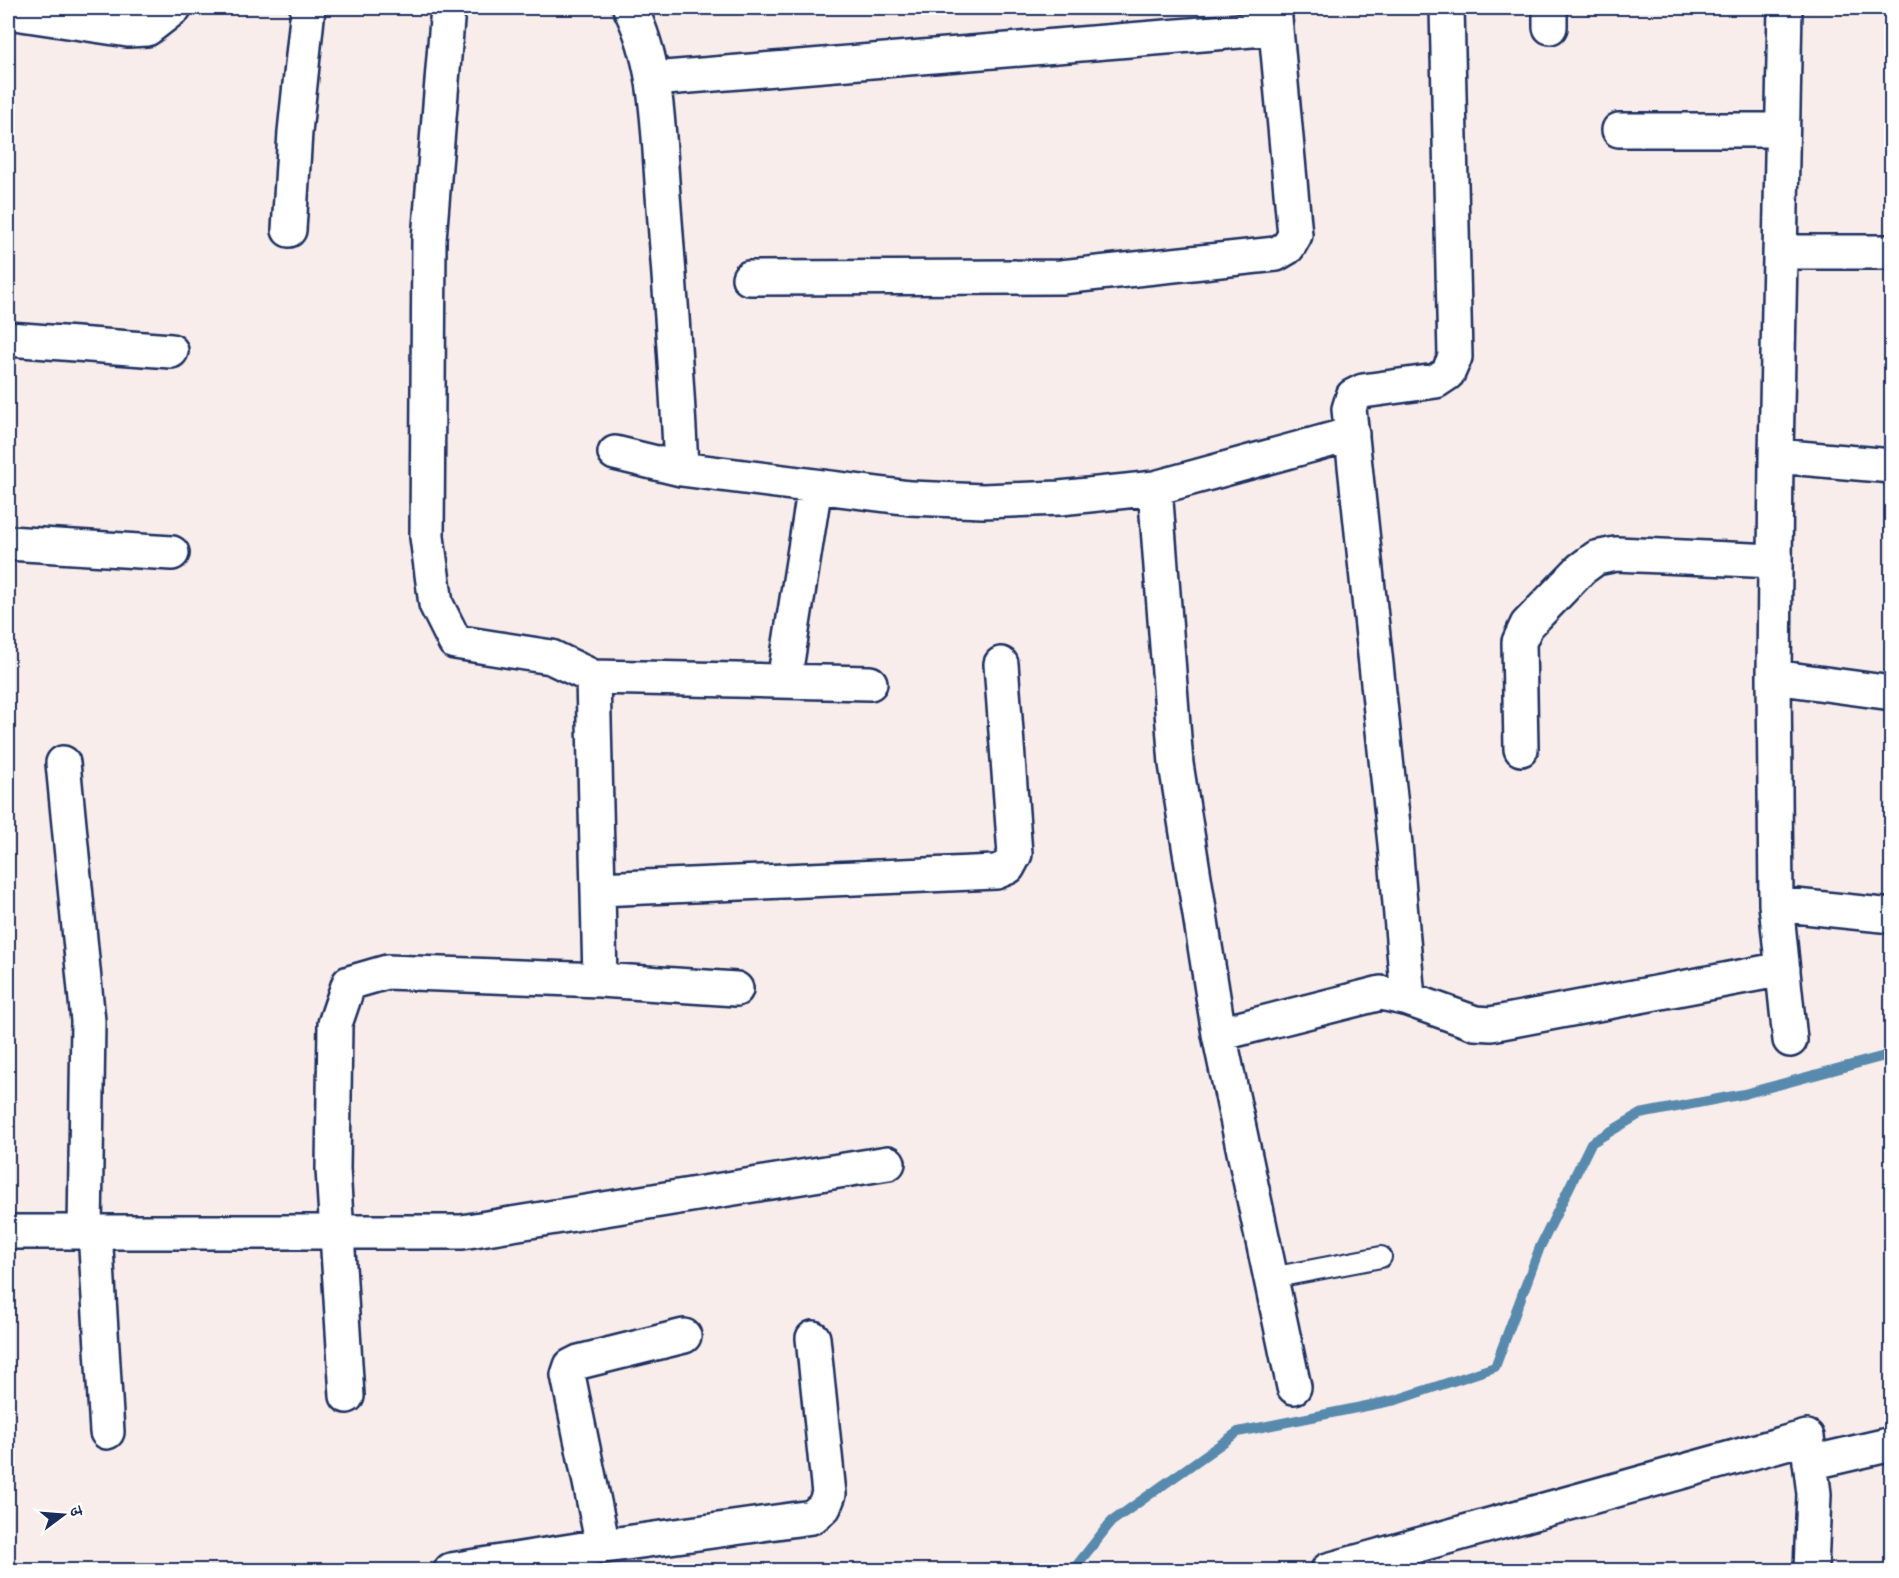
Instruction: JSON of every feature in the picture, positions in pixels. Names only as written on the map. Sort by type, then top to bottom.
[{"type":"street","points":[[8,12],[128,30],[147,29],[174,8]]},
{"type":"street","points":[[289,230],[295,132],[308,8]]},
{"type":"street","points":[[448,8],[429,239],[427,537],[436,604],[455,642],[551,657],[593,677],[870,683]]},
{"type":"street","points":[[630,8],[653,79],[676,354],[681,469]]},
{"type":"street","points":[[1408,999],[1395,844],[1349,409],[1353,396],[1363,391],[1436,381],[1448,373],[1455,357],[1447,8]]},
{"type":"street","points":[[1785,8],[1774,677],[1776,904],[1791,1040]]},
{"type":"street","points":[[653,79],[1275,17],[1295,235],[1288,247],[1276,254],[1061,277],[749,278]]},
{"type":"street","points":[[1619,130],[1782,130]]},
{"type":"street","points":[[1780,252],[1892,252]]},
{"type":"street","points":[[8,339],[171,351]]},
{"type":"street","points":[[615,453],[681,469],[910,498],[983,501],[1060,498],[1155,488],[1352,434]]},
{"type":"street","points":[[1776,456],[1892,466]]},
{"type":"street","points":[[784,681],[815,486]]},
{"type":"street","points":[[1155,488],[1176,764],[1219,1034],[1294,1387]]},
{"type":"street","points":[[8,543],[172,553]]},
{"type":"street","points":[[1521,749],[1519,642],[1527,625],[1581,569],[1596,558],[1616,554],[1775,561]]},
{"type":"street","points":[[598,889],[996,872],[1008,867],[1015,854],[1000,664]]},
{"type":"street","points":[[593,677],[600,980]]},
{"type":"street","points":[[1774,677],[1892,693]]},
{"type":"street","points":[[63,763],[88,1021],[90,1231],[107,1431]]},
{"type":"street","points":[[1776,904],[1892,916]]},
{"type":"street","points":[[1219,1034],[1381,993],[1408,999],[1475,1023],[1491,1024],[1783,969]]},
{"type":"street","points":[[347,1396],[333,1169],[335,1024],[349,983],[387,972],[600,980],[736,989]]},
{"type":"street","points":[[8,1232],[462,1232],[888,1163]]},
{"type":"street","points":[[603,1546],[568,1375],[571,1366],[579,1362],[684,1336]]},
{"type":"street","points":[[451,1570],[812,1516],[824,1507],[829,1494],[813,1338]]},
{"type":"street","points":[[1328,1570],[1807,1437],[1814,1494],[1811,1570]]},
{"type":"street","points":[[1810,1464],[1892,1444]]},
{"type":"lane","points":[[1271,1278],[1381,1257]]},
{"type":"waterway","points":[[1073,1570],[1111,1522],[1238,1432],[1396,1400],[1495,1367],[1540,1247],[1591,1143],[1640,1114],[1744,1094],[1892,1054]]}]
